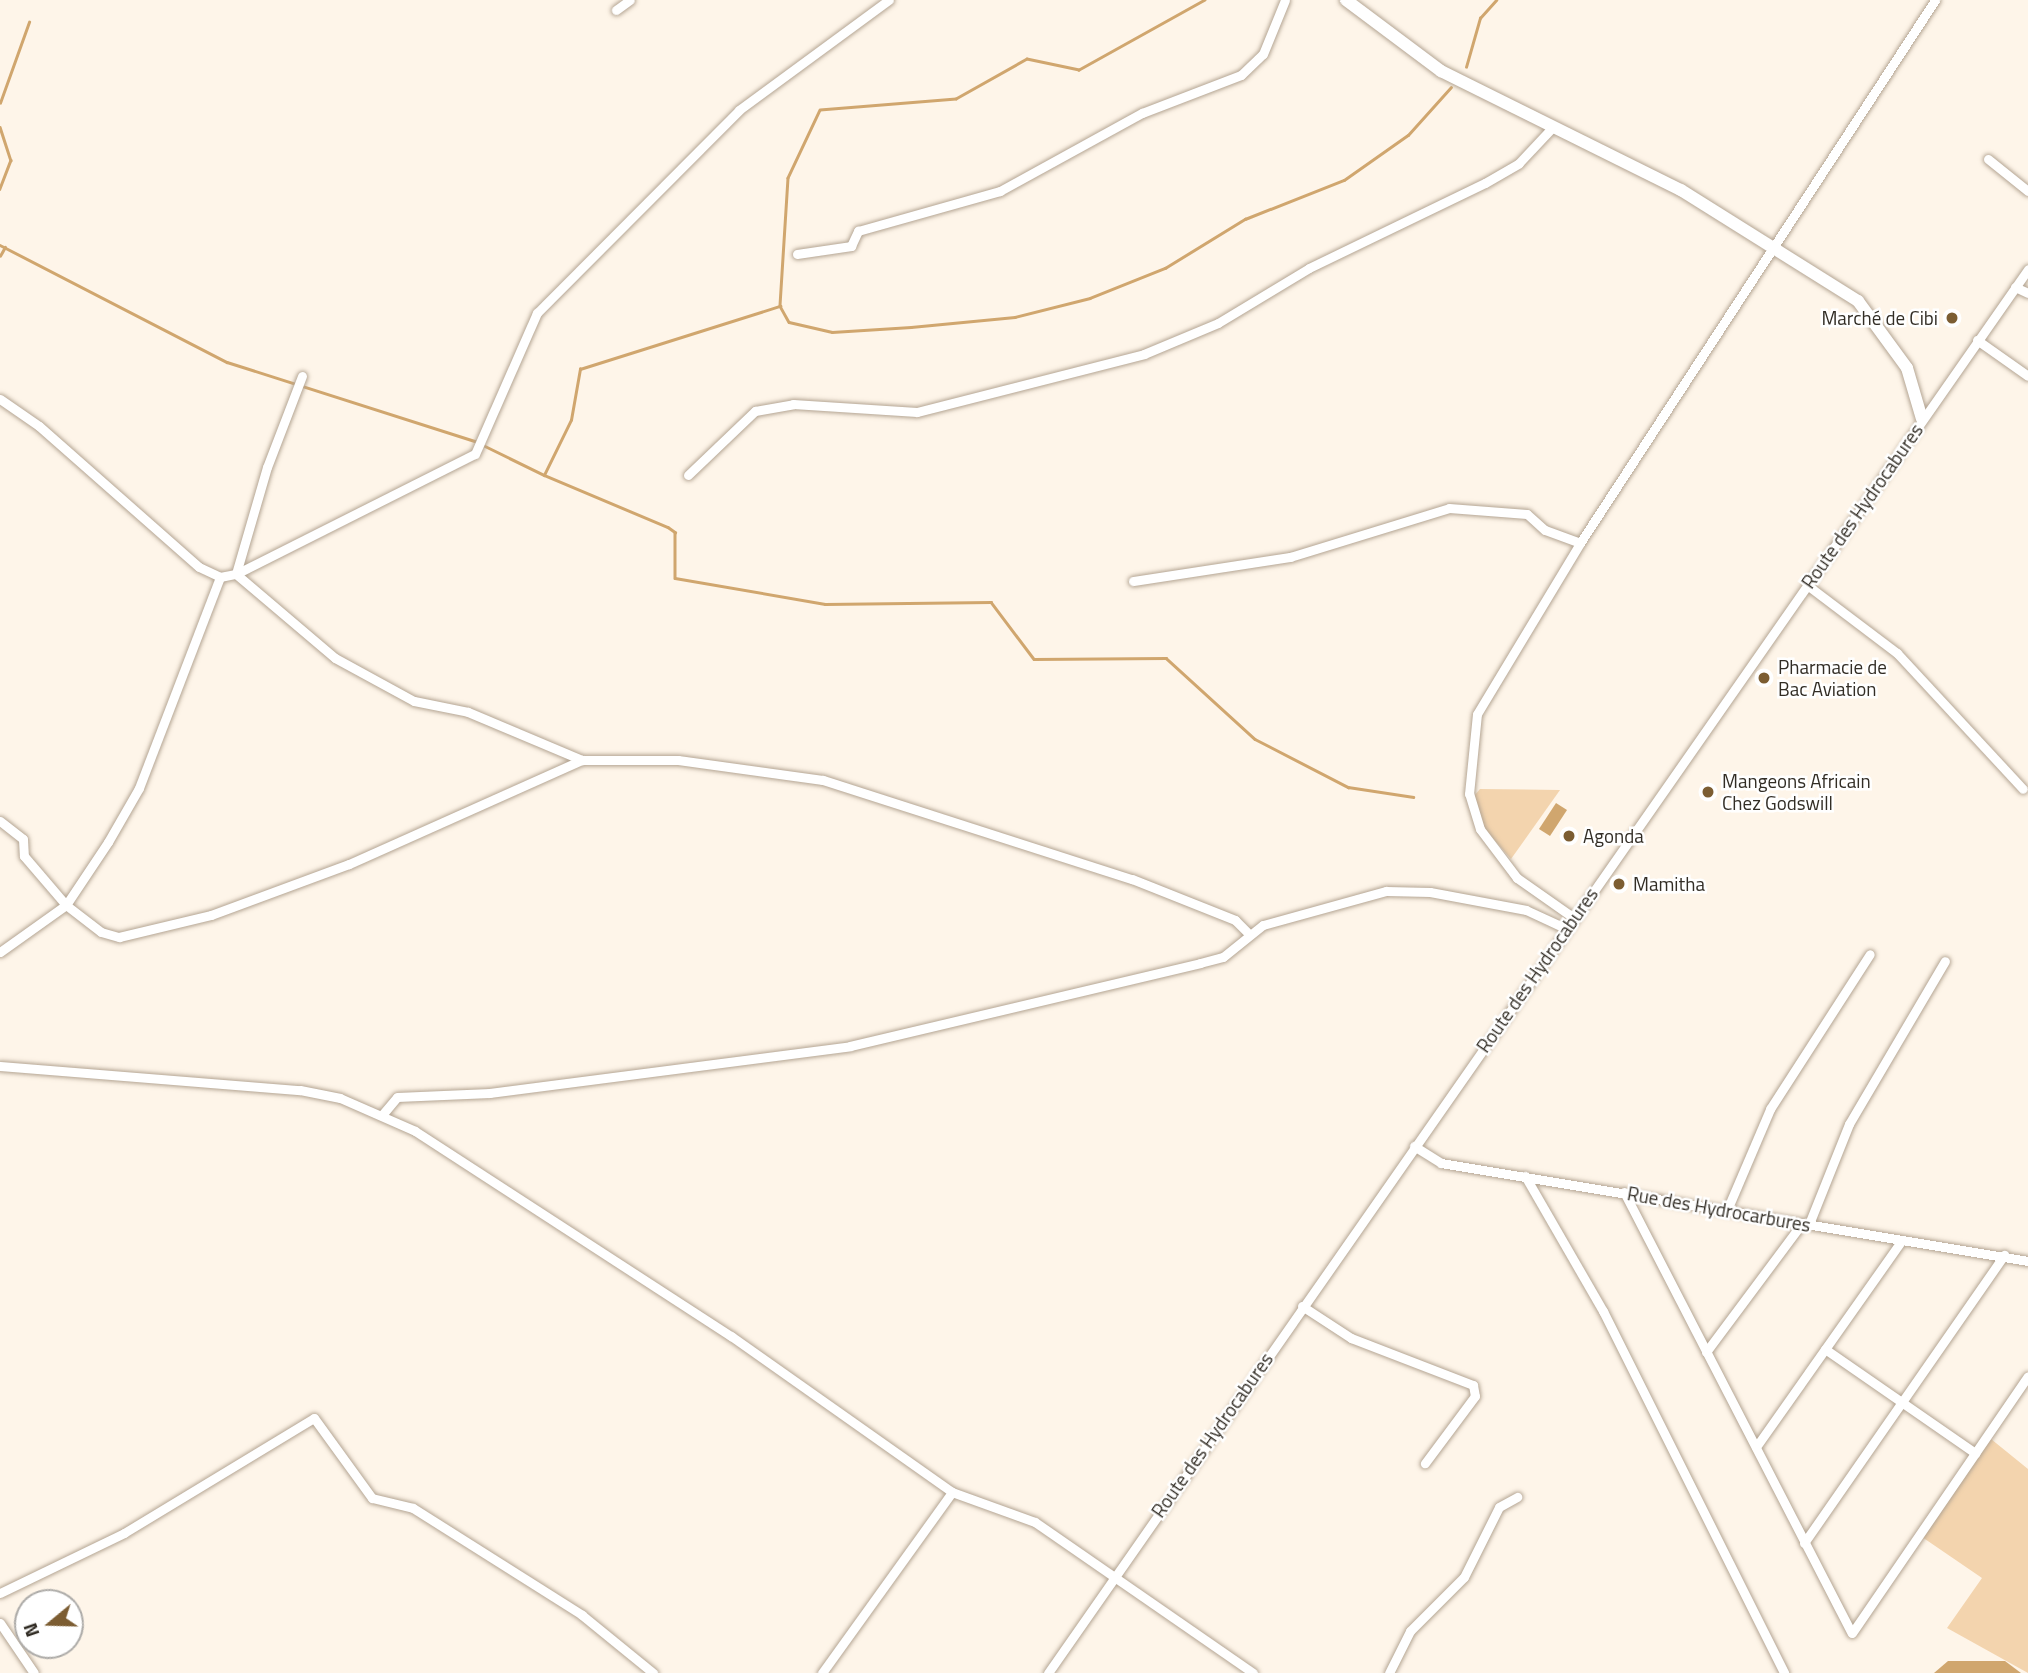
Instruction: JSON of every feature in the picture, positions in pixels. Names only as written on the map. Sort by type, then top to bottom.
[{"type":"street","points":[[616,10],[630,0]]},
{"type":"street","points":[[0,399],[39,426],[200,567],[220,577],[236,574],[460,463],[480,447],[537,313],[739,110],[889,0]]},
{"type":"street","points":[[797,254],[851,246],[858,231],[1000,191],[1142,113],[1241,75],[1263,54],[1286,0]]},
{"type":"street","points":[[1346,0],[1441,71],[1550,130],[1681,190],[1779,247],[1858,300],[1884,330],[1907,368],[1922,419]]},
{"type":"street","points":[[1574,918],[1517,878],[1480,829],[1469,794],[1469,749],[1476,714],[1580,543],[1779,247],[1935,0]]},
{"type":"street","points":[[688,475],[755,411],[793,404],[917,412],[1144,354],[1218,323],[1309,268],[1485,183],[1519,163],[1550,130]]},
{"type":"street","points":[[1988,159],[2028,191]]},
{"type":"street","name":"Route des Hydrocabures","points":[[1048,1673],[2028,269]]},
{"type":"street","points":[[2015,287],[2028,293]]},
{"type":"street","points":[[1977,340],[2028,376]]},
{"type":"street","points":[[236,574],[300,381]]},
{"type":"street","points":[[1133,581],[1290,557],[1449,508],[1527,514],[1545,530],[1580,543]]},
{"type":"street","points":[[236,574],[335,658],[414,701],[468,712],[582,761]]},
{"type":"street","points":[[0,952],[66,905],[139,788],[220,577]]},
{"type":"street","points":[[1807,585],[1897,653],[2023,789]]},
{"type":"street","points":[[0,821],[23,839],[24,856],[66,905],[101,933],[119,937],[211,915],[349,864],[582,761],[678,760],[823,780],[1132,878],[1235,920],[1249,934]]},
{"type":"street","points":[[382,1115],[397,1097],[490,1093],[850,1046],[1223,957],[1249,934],[1386,891],[1410,890],[1525,910],[1567,929]]},
{"type":"street","points":[[1727,1210],[1770,1109],[1870,954]]},
{"type":"street","points":[[1706,1352],[1806,1223],[1849,1124],[1945,961]]},
{"type":"street","points":[[0,1066],[300,1090],[382,1115],[465,1160],[951,1492],[1035,1522],[1116,1573],[1253,1673]]},
{"type":"street","name":"Rue des Hydrocarbures","points":[[1414,1146],[1441,1163],[2028,1261]]},
{"type":"street","points":[[1525,1175],[1603,1311],[1784,1673]]},
{"type":"street","points":[[1624,1192],[1852,1633],[2028,1376]]},
{"type":"street","points":[[1756,1447],[1902,1240]]},
{"type":"street","points":[[1804,1543],[1902,1398],[2004,1255]]},
{"type":"street","points":[[1302,1306],[1352,1338],[1473,1385],[1475,1396],[1424,1463]]},
{"type":"street","points":[[1825,1349],[1902,1398],[1975,1453]]},
{"type":"street","points":[[0,1593],[124,1533],[314,1418],[372,1498],[413,1508],[582,1615],[653,1673]]},
{"type":"street","points":[[822,1673],[951,1492]]},
{"type":"street","points":[[1389,1673],[1410,1631],[1464,1577],[1499,1507],[1517,1497]]},
{"type":"street","points":[[0,1623],[34,1673]]},
{"type":"shaded area","points":[[1480,789],[1560,790],[1511,859],[1484,828],[1474,796]]},
{"type":"shaded area","points":[[1556,803],[1567,810],[1550,836],[1539,829]]},
{"type":"shaded area","points":[[1991,1439],[2028,1469],[2028,1673],[1947,1628],[1982,1578],[1922,1537]]},
{"type":"shaded area","points":[[1948,1661],[2005,1661],[2021,1673],[1934,1673]]},
{"type":"waterway","points":[[1205,0],[1079,70],[1027,59],[956,99],[820,110],[788,178],[780,306],[789,322],[832,332],[911,327],[1015,317],[1090,298],[1165,268],[1245,219],[1344,180],[1408,135],[1451,87]]},
{"type":"waterway","points":[[1466,67],[1480,18],[1496,0]]},
{"type":"waterway","points":[[0,103],[29,22]]},
{"type":"waterway","points":[[0,127],[11,160],[0,189]]},
{"type":"waterway","points":[[0,245],[227,362],[477,442]]},
{"type":"waterway","points":[[0,256],[5,247]]},
{"type":"waterway","points":[[483,445],[544,475],[571,420],[580,369],[780,306]]},
{"type":"waterway","points":[[544,475],[675,532],[675,578],[825,604],[991,602],[1034,659],[1166,658],[1255,739],[1348,787],[1413,797]]},
{"type":"place","name":"Marché de Cibi","points":[[1952,318]]},
{"type":"place","name":"Pharmacie de Bac Aviation","points":[[1764,678]]},
{"type":"place","name":"Mangeons Africain Chez Godswill","points":[[1708,792]]},
{"type":"place","name":"Agonda","points":[[1569,836]]},
{"type":"place","name":"Mamitha","points":[[1619,884]]}]
